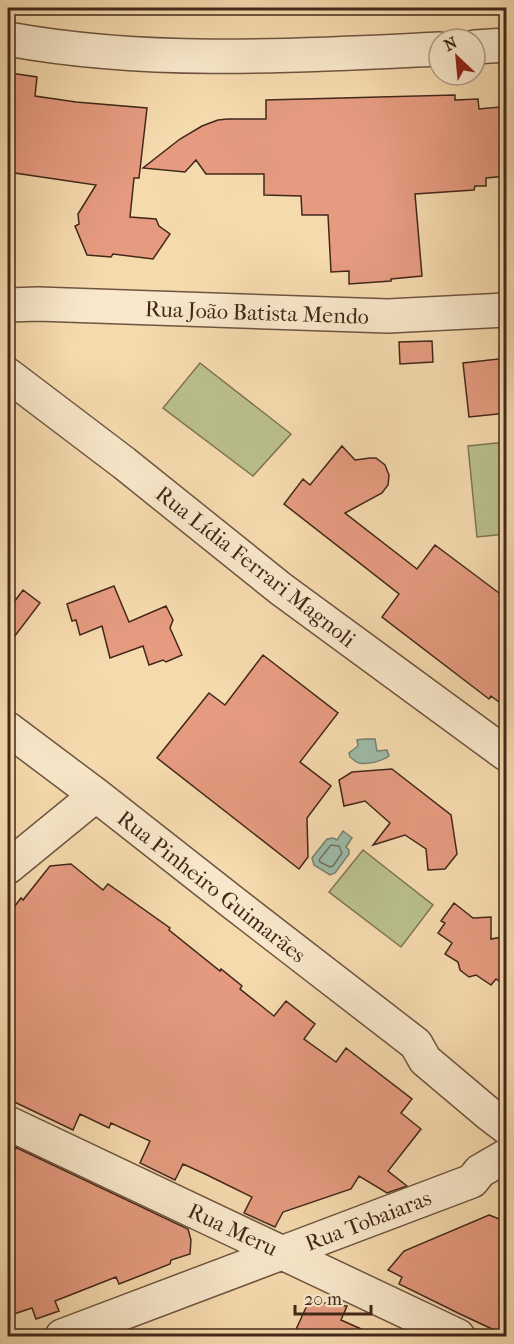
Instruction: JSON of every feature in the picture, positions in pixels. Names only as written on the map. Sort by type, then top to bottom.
[{"type":"street","points":[[8,39],[51,47],[145,55],[225,57],[427,50]]},
{"type":"street","points":[[487,46],[507,45]]},
{"type":"street","name":"Rua João Batista Mendo","points":[[8,305],[388,316],[507,310]]},
{"type":"street","name":"Rua Lídia Ferrari Magnoli","points":[[8,375],[124,463],[281,589],[507,754]]},
{"type":"street","name":"Rua Pinheiro Guimarães","points":[[8,729],[416,1044],[425,1060],[507,1127]]},
{"type":"street","points":[[8,867],[96,795]]},
{"type":"street","name":"Rua Pinheiro Guimarães","points":[[416,1044],[438,1047],[507,1100]]},
{"type":"street","name":"Rua Meru","points":[[8,1123],[458,1336]]},
{"type":"street","name":"Rua Tobaiaras","points":[[62,1336],[472,1181],[480,1171],[507,1156]]},
{"type":"street","name":"Rua Tobaiaras","points":[[472,1181],[489,1184],[507,1180]]},
{"type":"green space","points":[[200,363],[291,434],[253,476],[163,408]]},
{"type":"green space","points":[[506,442],[506,534],[477,537],[468,446]]},
{"type":"green space","points":[[363,850],[433,905],[401,947],[329,892]]},
{"type":"water","points":[[375,739],[377,751],[387,750],[389,756],[371,763],[355,761],[349,753],[358,746],[357,740]]},
{"type":"water","points":[[343,831],[352,838],[346,847],[349,854],[335,873],[330,875],[314,865],[312,858],[327,839],[337,840]]},
{"type":"building","points":[[10,73],[37,77],[35,96],[147,108],[139,178],[134,178],[130,217],[156,219],[159,226],[170,234],[153,259],[113,254],[111,257],[87,255],[75,226],[79,224],[78,214],[96,185],[8,172]]},
{"type":"building","points":[[455,95],[455,100],[478,99],[479,109],[500,107],[507,176],[486,178],[486,186],[475,186],[474,190],[415,194],[422,276],[349,284],[349,271],[331,272],[328,215],[302,215],[301,196],[264,195],[264,174],[206,174],[196,160],[185,172],[143,168],[180,139],[202,126],[218,120],[266,119],[266,100]]},
{"type":"building","points":[[432,341],[433,362],[400,364],[399,342]]},
{"type":"building","points":[[507,358],[507,413],[469,417],[463,363]]},
{"type":"building","points":[[342,446],[355,460],[376,458],[385,465],[389,475],[388,485],[382,493],[345,513],[417,569],[435,545],[507,599],[507,708],[491,696],[489,699],[382,617],[399,594],[284,504],[303,479],[310,485]]},
{"type":"building","points":[[114,586],[129,622],[166,606],[173,620],[170,628],[182,655],[166,662],[163,660],[149,665],[143,646],[110,658],[102,626],[80,635],[76,620],[72,621],[67,604]]},
{"type":"building","points":[[23,590],[40,603],[8,645],[8,610]]},
{"type":"building","points":[[263,655],[338,713],[300,762],[331,786],[307,818],[308,857],[299,869],[157,758],[209,693],[225,705]]},
{"type":"building","points":[[392,769],[451,815],[457,854],[445,869],[428,870],[426,849],[405,835],[373,845],[390,823],[365,801],[344,806],[339,780],[352,772]]},
{"type":"building","points":[[71,864],[103,890],[108,884],[170,928],[169,930],[242,986],[240,989],[274,1016],[286,1001],[315,1024],[304,1039],[336,1062],[346,1048],[412,1099],[401,1113],[421,1129],[388,1171],[407,1186],[387,1193],[359,1176],[351,1189],[283,1212],[275,1227],[244,1213],[252,1197],[205,1174],[183,1164],[175,1180],[140,1163],[150,1141],[111,1123],[109,1128],[80,1114],[73,1130],[8,1099],[8,915],[50,866]]},
{"type":"building","points":[[454,903],[473,918],[491,917],[491,939],[507,936],[507,987],[496,979],[491,985],[476,975],[469,977],[460,970],[458,962],[445,954],[452,943],[438,933],[445,923],[441,921]]},
{"type":"building","points":[[15,1147],[188,1229],[191,1240],[190,1254],[171,1260],[170,1264],[119,1284],[116,1277],[55,1301],[59,1311],[36,1319],[32,1308],[8,1316],[8,1164]]},
{"type":"building","points":[[489,1215],[507,1222],[507,1336],[399,1284],[402,1277],[388,1270],[404,1251]]},
{"type":"building","points":[[309,1301],[347,1306],[341,1320],[377,1336],[293,1336]]}]
